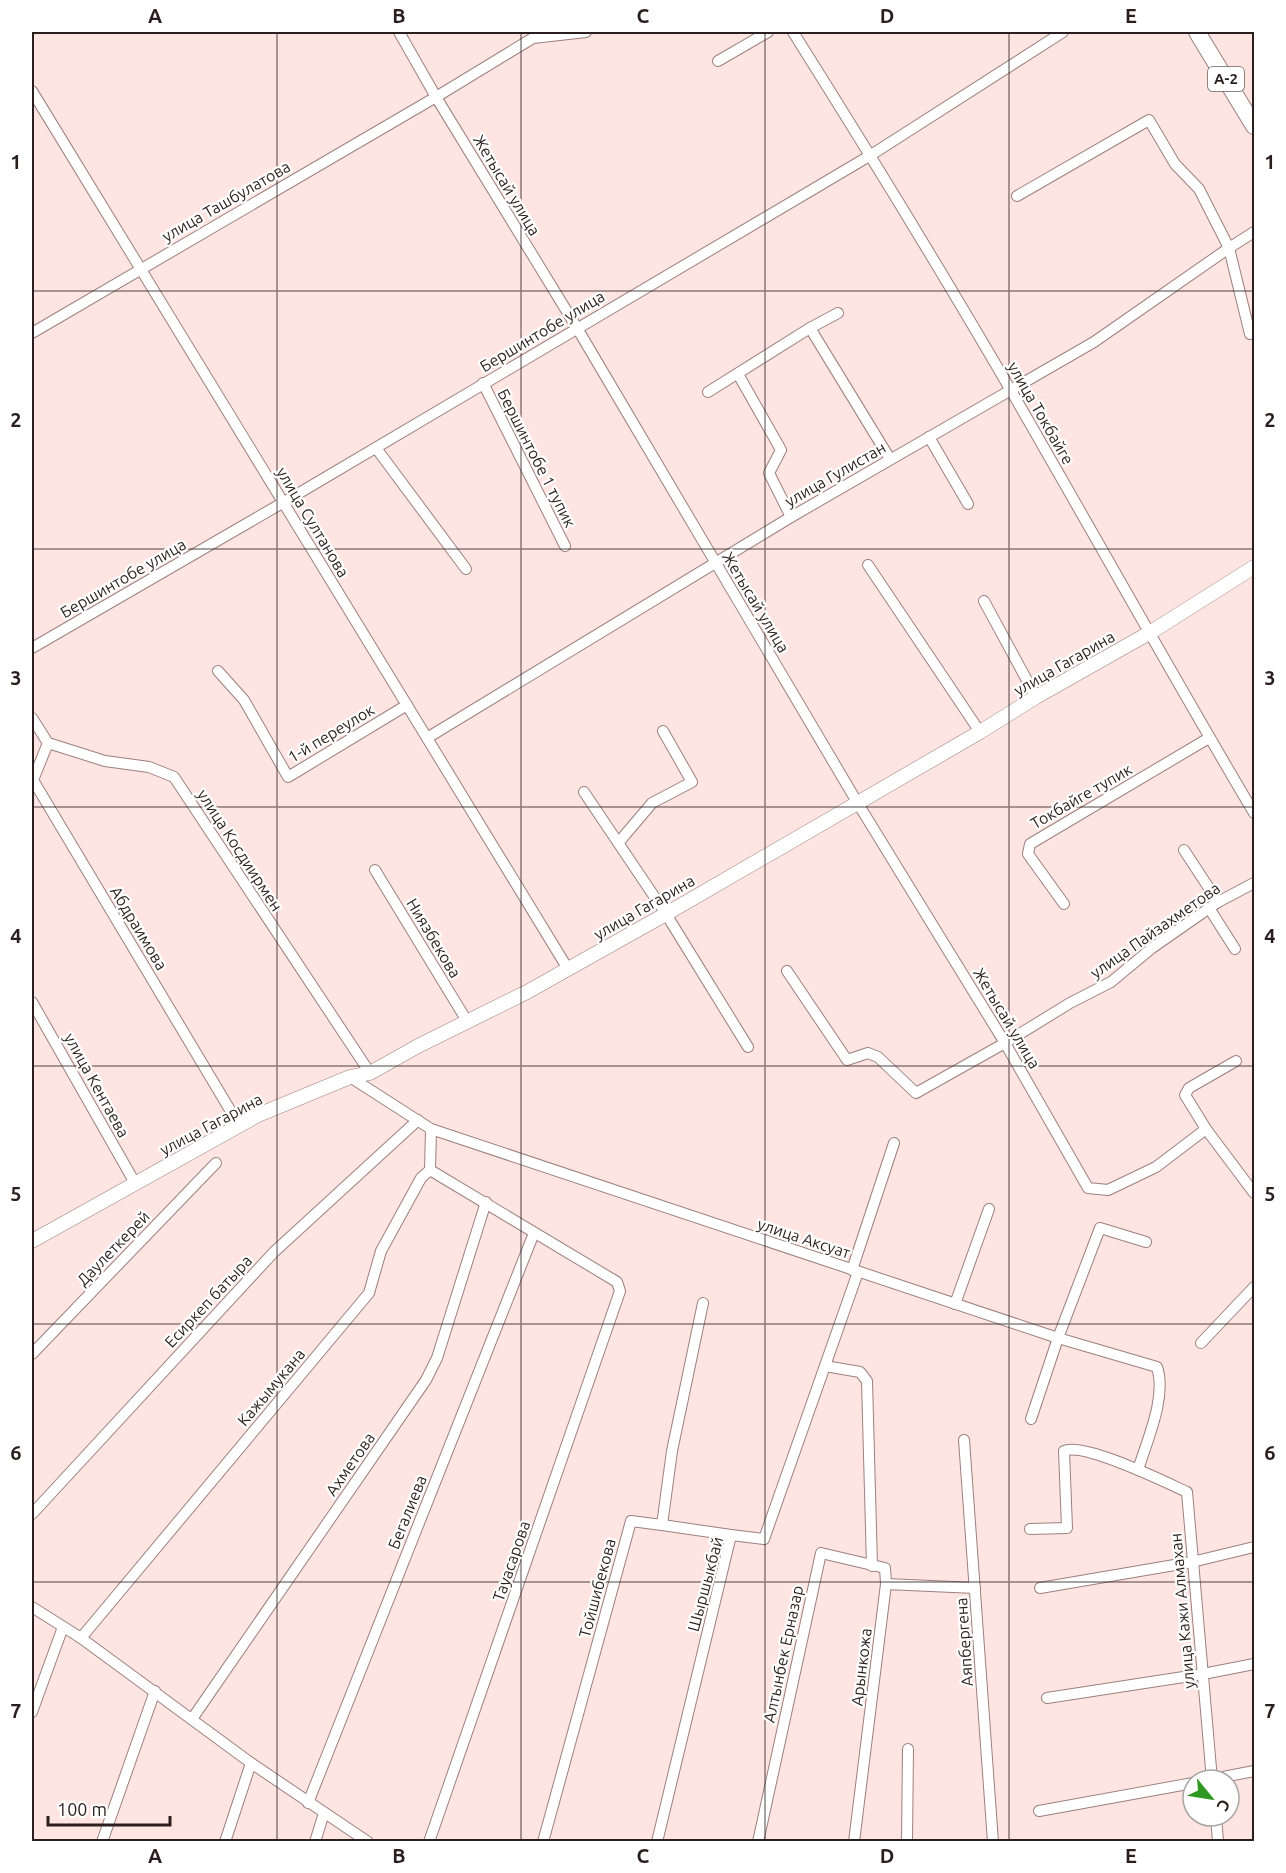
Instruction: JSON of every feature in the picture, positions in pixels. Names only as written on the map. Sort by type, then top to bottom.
[{"type":"highway","name":"A-2","points":[[1197,32],[1254,126]]},
{"type":"highway","name":"A-2","points":[[1209,32],[1254,106]]},
{"type":"main road","name":"улица Гагарина","points":[[32,1241],[258,1115],[350,1077],[370,1073],[568,969],[1151,632],[1254,567]]},
{"type":"street","name":"Жетысай улица","points":[[399,32],[857,802],[1005,1043],[1088,1188],[1108,1190],[1156,1167],[1206,1129]]},
{"type":"street","name":"улица Ташбулатова","points":[[32,333],[533,38],[586,32]]},
{"type":"street","points":[[718,61],[768,32]]},
{"type":"street","name":"улица Токбайге","points":[[793,32],[871,156],[1012,391],[1254,813]]},
{"type":"street","name":"Бершинтобе улица","points":[[32,648],[871,156],[1063,32]]},
{"type":"street","name":"улица Султанова","points":[[32,91],[568,969]]},
{"type":"street","points":[[1017,196],[1149,120],[1175,164],[1199,189],[1229,248],[1250,334]]},
{"type":"street","name":"улица Гулистан","points":[[427,738],[791,517],[1094,342],[1254,232]]},
{"type":"street","points":[[708,392],[838,313]]},
{"type":"street","points":[[810,328],[890,459]]},
{"type":"street","points":[[738,374],[781,450],[769,473],[791,517]]},
{"type":"street","name":"Бершинтобе 1 тупик","points":[[483,383],[565,546]]},
{"type":"street","points":[[929,437],[968,504]]},
{"type":"street","points":[[376,448],[466,569]]},
{"type":"street","points":[[868,565],[980,732]]},
{"type":"street","points":[[984,601],[1036,697]]},
{"type":"street","name":"1-й переулок","points":[[218,671],[244,700],[288,777],[407,705]]},
{"type":"street","points":[[32,718],[48,743]]},
{"type":"street","points":[[619,842],[652,803],[693,782],[663,730]]},
{"type":"street","name":"Токбайге тупик","points":[[1064,904],[1029,854],[1030,844],[1209,738]]},
{"type":"street","name":"улица Косдиирмен","points":[[48,743],[105,761],[149,767],[174,777],[370,1073]]},
{"type":"street","name":"Абдраимова","points":[[48,743],[33,780],[239,1125]]},
{"type":"street","points":[[584,792],[666,914],[748,1047]]},
{"type":"street","points":[[1184,850],[1236,949]]},
{"type":"street","name":"Ниязбекова","points":[[375,870],[468,1022]]},
{"type":"street","name":"улица Пайзахметова","points":[[787,971],[847,1060],[868,1053],[878,1057],[916,1093],[1070,1003],[1111,982],[1152,948],[1213,905],[1254,883]]},
{"type":"street","name":"улица Кентаева","points":[[32,1002],[135,1183]]},
{"type":"street","points":[[1236,1061],[1186,1091],[1186,1099],[1254,1193]]},
{"type":"street","name":"улица Аксуат","points":[[350,1077],[431,1129],[1058,1338],[1157,1367],[1161,1380],[1157,1407],[1138,1470]]},
{"type":"street","name":"Есиркеп батыра","points":[[32,1514],[274,1252],[418,1120]]},
{"type":"street","points":[[431,1129],[430,1170],[534,1233]]},
{"type":"street","name":"Шыршыкбай","points":[[657,1842],[732,1535],[764,1539],[825,1366],[894,1143]]},
{"type":"street","name":"Даулеткерей","points":[[32,1354],[216,1163]]},
{"type":"street","name":"Кажымукана","points":[[81,1638],[369,1293],[381,1251],[421,1178],[430,1170]]},
{"type":"street","name":"Ахметова","points":[[192,1719],[426,1380],[436,1358],[486,1202]]},
{"type":"street","points":[[955,1304],[988,1209]]},
{"type":"street","points":[[1031,1419],[1058,1338],[1100,1228],[1146,1242]]},
{"type":"street","name":"Тауасарова","points":[[429,1842],[620,1291],[617,1282],[534,1233]]},
{"type":"street","name":"Бегалиева","points":[[308,1803],[534,1233]]},
{"type":"street","points":[[1201,1343],[1254,1287]]},
{"type":"street","points":[[703,1303],[672,1451],[662,1525],[732,1535]]},
{"type":"street","points":[[825,1366],[860,1372],[867,1381],[872,1566],[885,1568],[886,1584],[975,1588]]},
{"type":"street","name":"Аяпбергена","points":[[964,1440],[993,1842]]},
{"type":"street","points":[[1030,1529],[1067,1528],[1064,1450],[1069,1448],[1138,1470]]},
{"type":"street","name":"улица Кажи Алмахан","points":[[1138,1470],[1187,1492],[1210,1768]]},
{"type":"street","name":"Тойшибекова","points":[[543,1842],[631,1521],[662,1525]]},
{"type":"street","points":[[1040,1588],[1192,1562],[1254,1547]]},
{"type":"street","name":"Алтынбек Ерназар","points":[[758,1842],[821,1553],[872,1566]]},
{"type":"street","name":"Арынкожа","points":[[854,1842],[886,1584]]},
{"type":"street","points":[[32,1607],[81,1638],[251,1763],[368,1842]]},
{"type":"street","points":[[32,1712],[63,1627]]},
{"type":"street","points":[[1047,1698],[1254,1664]]},
{"type":"street","points":[[102,1842],[155,1691]]},
{"type":"street","points":[[906,1842],[909,1749]]},
{"type":"street","points":[[225,1842],[251,1763]]},
{"type":"street","points":[[1039,1811],[1181,1785]]},
{"type":"street","points":[[315,1842],[324,1813]]}]
